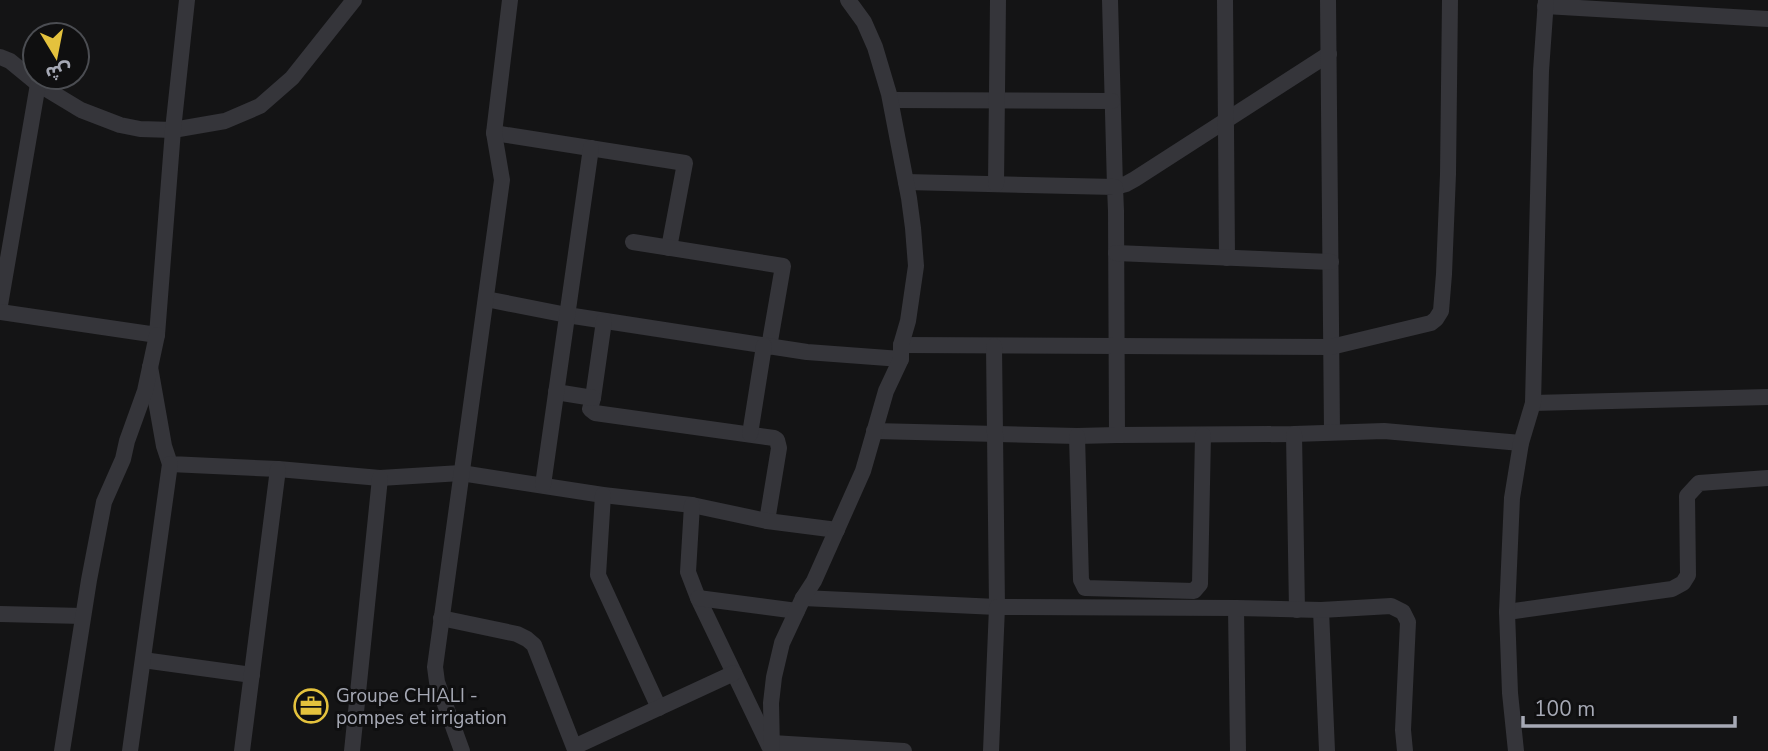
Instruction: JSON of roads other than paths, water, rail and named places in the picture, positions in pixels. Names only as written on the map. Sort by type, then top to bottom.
[{"type":"street","points":[[62,751],[104,502],[123,459],[145,391],[158,335],[173,130],[187,0]]},
{"type":"street","points":[[50,91],[102,119],[141,129],[173,130],[225,121],[260,106],[292,78],[354,0]]},
{"type":"street","points":[[462,751],[437,682],[435,667],[502,180],[494,133],[510,0]]},
{"type":"street","points":[[772,748],[771,703],[782,643],[814,581],[863,471],[886,391],[901,352],[916,266],[913,228],[891,100],[875,47],[864,22],[848,0]]},
{"type":"street","points":[[996,184],[998,0]]},
{"type":"street","points":[[1110,0],[1117,435]]},
{"type":"street","points":[[1226,0],[1227,258]]},
{"type":"street","points":[[1328,0],[1332,432]]},
{"type":"street","points":[[486,299],[567,315],[807,352],[901,352],[994,346],[1331,347],[1431,323],[1441,311],[1447,186],[1450,0]]},
{"type":"street","points":[[1516,751],[1510,693],[1507,612],[1512,498],[1521,443],[1533,403],[1541,71],[1546,3],[1768,19]]},
{"type":"street","points":[[906,182],[1115,187],[1126,184],[1329,54]]},
{"type":"street","points":[[0,57],[21,71]]},
{"type":"street","points":[[0,305],[37,91]]},
{"type":"street","points":[[891,100],[1112,101]]},
{"type":"street","points":[[494,133],[685,163],[669,248]]},
{"type":"street","points":[[543,485],[591,148]]},
{"type":"street","points":[[633,242],[783,266],[750,434]]},
{"type":"street","points":[[1116,253],[1331,262]]},
{"type":"street","points":[[0,312],[158,335]]},
{"type":"street","points":[[604,321],[590,409],[595,413],[774,438],[779,448],[767,521]]},
{"type":"street","points":[[991,751],[997,607],[994,346]]},
{"type":"street","points":[[130,751],[170,464],[164,446],[150,367]]},
{"type":"street","points":[[556,392],[593,398]]},
{"type":"street","points":[[1533,403],[1768,397]]},
{"type":"street","points":[[874,430],[1077,436],[1384,432],[1521,443]]},
{"type":"street","points":[[1294,434],[1297,610]]},
{"type":"street","points":[[1077,436],[1081,580],[1085,588],[1194,591],[1200,584],[1203,435]]},
{"type":"street","points":[[170,464],[278,469],[380,478],[461,473],[603,495],[692,505],[767,521],[837,530]]},
{"type":"street","points":[[242,751],[278,469]]},
{"type":"street","points":[[352,751],[380,478]]},
{"type":"street","points":[[1507,612],[1672,589],[1683,583],[1688,575],[1687,496],[1692,489],[1699,483],[1768,478]]},
{"type":"street","points":[[603,495],[598,575],[659,708]]},
{"type":"street","points":[[692,505],[688,572],[698,598],[772,748]]},
{"type":"street","points":[[698,598],[800,604],[997,607],[1321,610],[1391,606],[1403,612],[1408,622],[1403,730],[1405,751]]},
{"type":"street","points":[[1236,608],[1238,751]]},
{"type":"street","points":[[1321,610],[1327,751]]},
{"type":"street","points":[[0,614],[83,616]]},
{"type":"street","points":[[441,618],[517,634],[534,645],[574,749],[734,673]]},
{"type":"street","points":[[143,660],[252,674]]},
{"type":"street","points":[[772,748],[904,751]]},
{"type":"place","name":"Groupe CHIALI - pompes et irrigation","points":[[311,706]]}]
